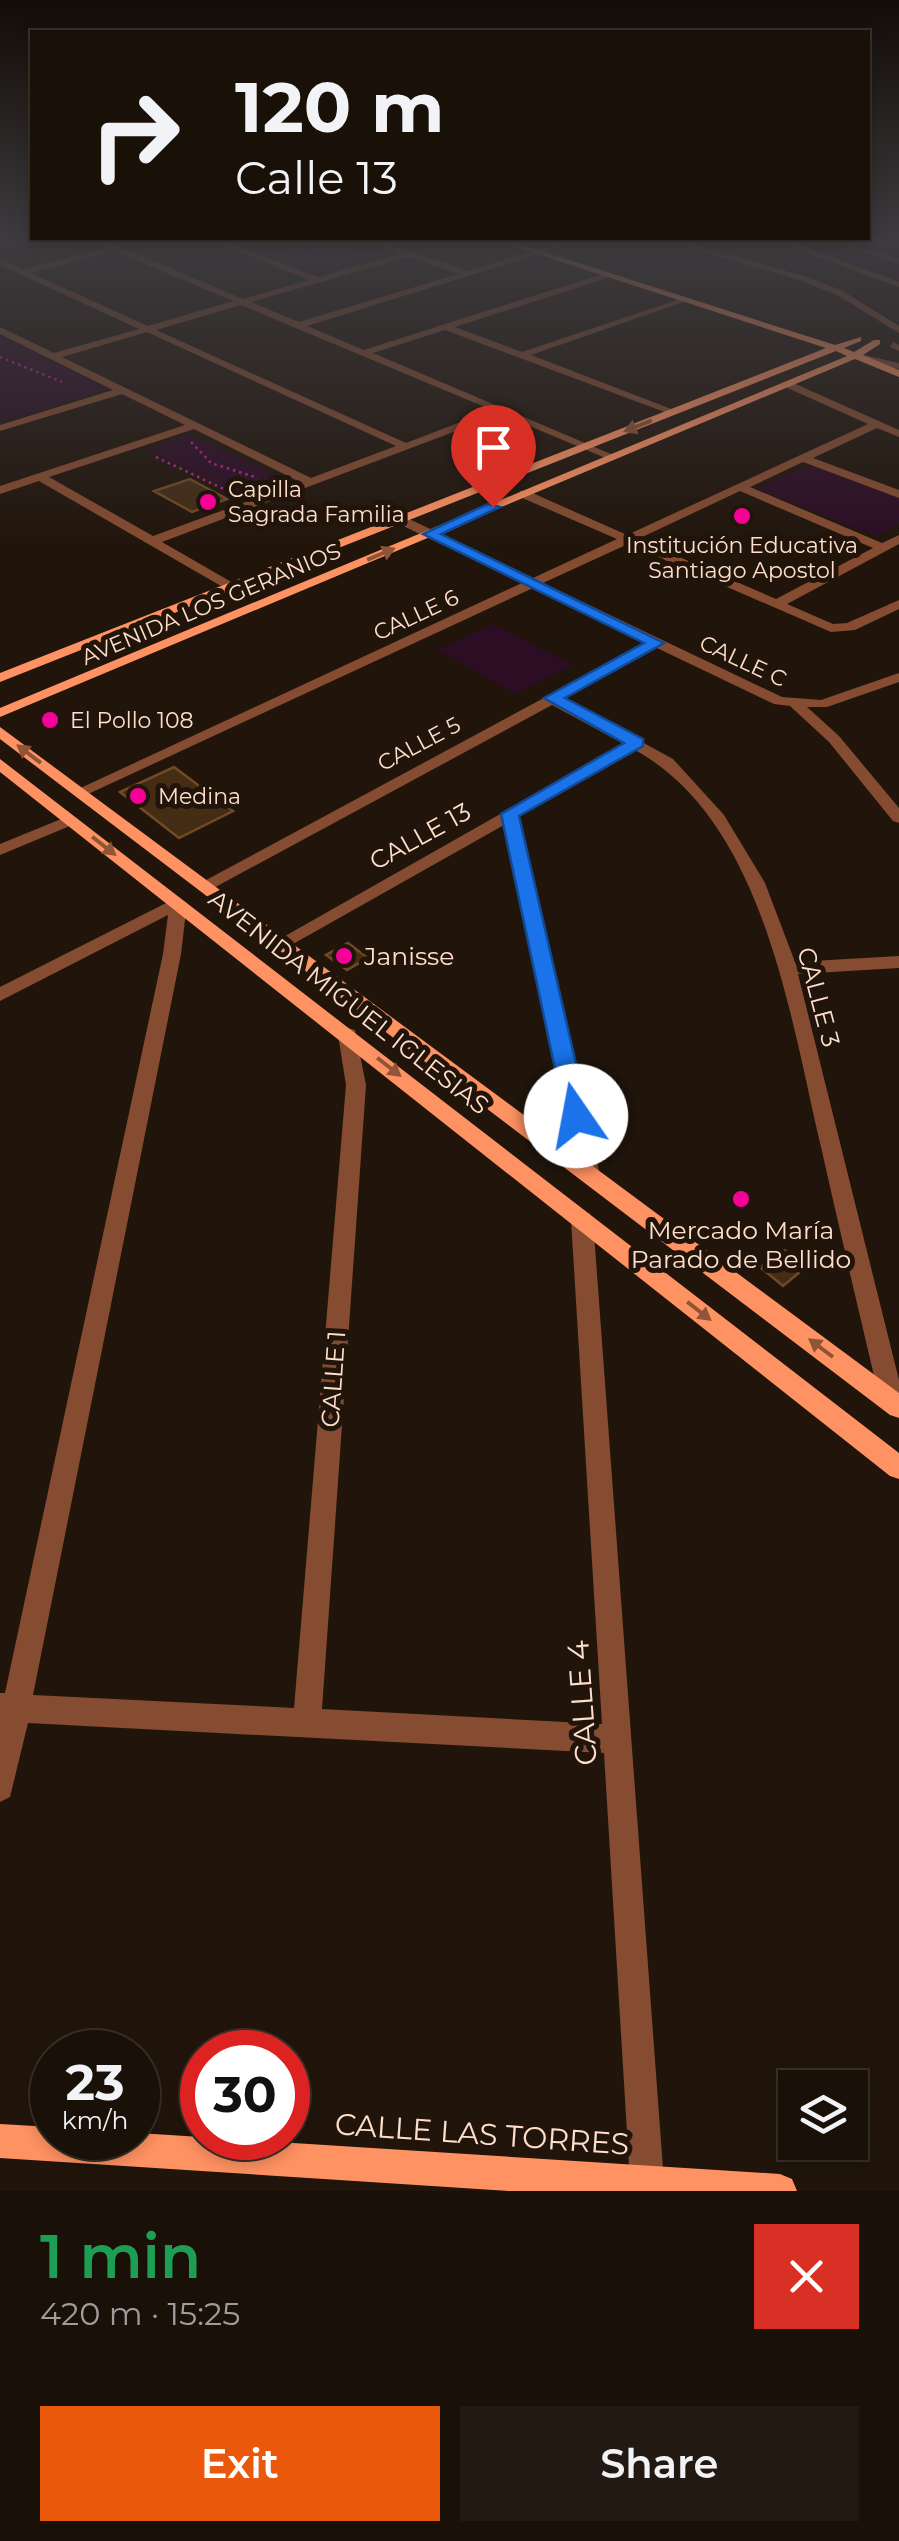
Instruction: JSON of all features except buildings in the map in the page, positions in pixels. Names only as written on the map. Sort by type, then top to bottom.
[{"type":"main road","points":[[821,343],[899,374]]},
{"type":"main road","name":"AVENIDA LOS GERANIOS","points":[[0,678],[848,343]]},
{"type":"main road","name":"AVENIDA LOS GERANIOS","points":[[0,713],[855,356],[875,343]]},
{"type":"main road","points":[[812,358],[834,364]]},
{"type":"main road","name":"AVENIDA MIGUEL IGLESIAS","points":[[0,732],[895,1404]]},
{"type":"main road","name":"AVENIDA MIGUEL IGLESIAS","points":[[0,764],[899,1468]]},
{"type":"main road","name":"CALLE LAS TORRES","points":[[0,2141],[780,2191]]},
{"type":"street","points":[[28,343],[310,482]]},
{"type":"street","points":[[54,356],[97,343]]},
{"type":"street","points":[[177,343],[404,446]]},
{"type":"street","points":[[347,343],[612,457]]},
{"type":"street","points":[[367,352],[394,343]]},
{"type":"street","points":[[490,343],[674,412]]},
{"type":"street","points":[[523,356],[559,343]]},
{"type":"street","points":[[787,384],[899,434]]},
{"type":"street","points":[[0,428],[123,390]]},
{"type":"street","points":[[150,542],[503,410]]},
{"type":"street","name":"CALLE 6","points":[[80,792],[877,424]]},
{"type":"street","points":[[0,490],[195,425]]},
{"type":"street","points":[[802,458],[899,494]]},
{"type":"street","points":[[40,476],[233,586]]},
{"type":"street","points":[[740,487],[883,548]]},
{"type":"street","points":[[524,494],[837,629],[850,627],[899,604]]},
{"type":"street","name":"CALLE C","points":[[402,520],[780,702],[798,706]]},
{"type":"street","points":[[775,605],[899,539]]},
{"type":"street","name":"CALLE 5","points":[[204,886],[656,643]]},
{"type":"street","points":[[798,706],[842,699],[899,677]]},
{"type":"street","name":"CALLE 3","points":[[552,698],[668,762],[718,818],[756,884],[788,968],[895,1404]]},
{"type":"street","points":[[798,706],[834,738],[899,818]]},
{"type":"street","name":"CALLE 13","points":[[280,944],[637,742]]},
{"type":"street","points":[[510,814],[590,1175]]},
{"type":"street","points":[[0,850],[71,820]]},
{"type":"street","points":[[0,995],[178,904]]},
{"type":"street","points":[[0,1787],[8,1707],[172,954],[178,904]]},
{"type":"street","points":[[788,968],[899,962]]},
{"type":"street","name":"CALLE 1","points":[[307,1722],[356,1085],[348,1035]]},
{"type":"street","name":"CALLE 4","points":[[582,1220],[647,2182]]},
{"type":"street","points":[[8,1707],[617,1739]]},
{"type":"lane","points":[[855,356],[896,354]]},
{"type":"path","points":[[133,446],[252,504]]},
{"type":"shaded area","points":[[0,343],[18,343],[109,389],[0,422]]},
{"type":"shaded area","points":[[189,434],[289,481],[244,498],[145,449]]},
{"type":"shaded area","points":[[808,465],[899,498],[899,524],[876,536],[756,489]]},
{"type":"shaded area","points":[[493,624],[573,665],[516,694],[437,650]]},
{"type":"place","name":"Capilla Sagrada Familia","points":[[208,502]]},
{"type":"place","name":"Institución Educativa Santiago Apostol","points":[[742,516]]},
{"type":"place","name":"El Pollo 108","points":[[50,720]]},
{"type":"place","name":"Medina","points":[[138,796]]},
{"type":"place","name":"Janisse","points":[[344,956]]},
{"type":"place","name":"Mercado María Parado de Bellido","points":[[741,1199]]},
{"type":"route","points":[[493,507],[430,534],[656,643],[552,698],[637,742],[510,814],[576,1116]]}]
